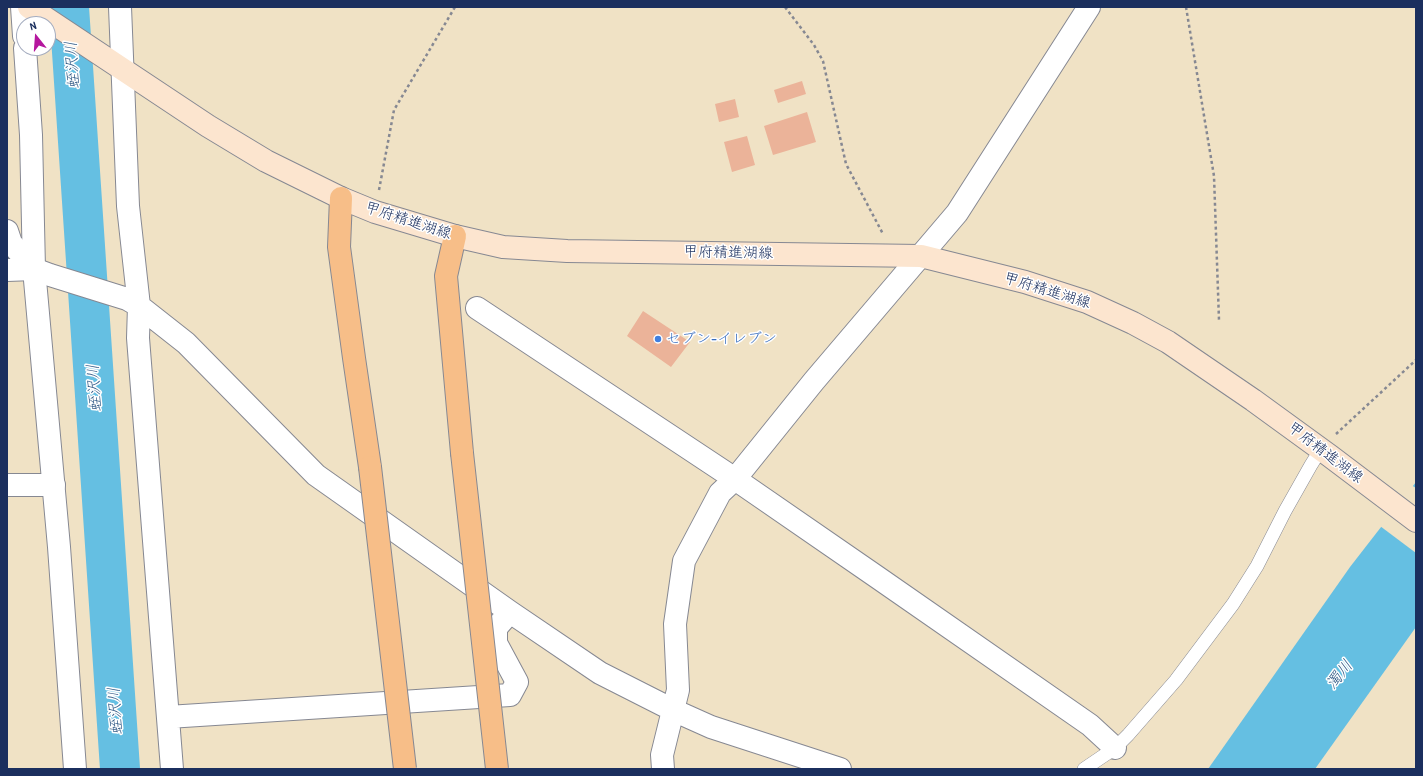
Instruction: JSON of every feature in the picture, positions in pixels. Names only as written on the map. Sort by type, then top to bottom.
[{"type":"highway","points":[[341,198],[339,247],[370,467],[405,769]]},
{"type":"highway","points":[[455,236],[446,276],[462,452],[497,769]]},
{"type":"main road","name":"甲府精進湖線","points":[[29,8],[208,126],[266,161],[341,198],[375,212],[455,236],[503,247],[567,251],[921,256],[1039,287],[1087,302],[1168,342],[1242,392],[1416,521]]},
{"type":"street","points":[[120,7],[118,66],[133,302],[138,338],[172,769]]},
{"type":"street","points":[[663,769],[662,755],[678,690],[675,624],[684,561],[720,493],[735,479],[814,381],[957,213],[1089,7]]},
{"type":"street","points":[[26,56],[42,272],[54,485],[75,769]]},
{"type":"street","points":[[7,231],[11,243],[42,272]]},
{"type":"street","points":[[7,270],[42,272],[133,302],[186,343],[316,475],[510,612],[600,673],[710,727],[840,769]]},
{"type":"street","points":[[478,308],[735,479],[1090,725],[1115,748]]},
{"type":"street","points":[[7,486],[54,485]]},
{"type":"street","points":[[168,717],[510,695],[517,682],[496,643],[496,628],[510,612]]},
{"type":"lane","points":[[1100,769],[1115,748],[1176,680],[1232,604],[1257,566],[1285,511],[1311,465],[1326,453]]},
{"type":"lane","points":[[1084,769],[1115,748]]},
{"type":"path","points":[[375,212],[394,110],[455,7]]},
{"type":"path","points":[[785,7],[814,45],[823,61],[846,164],[894,256]]},
{"type":"path","points":[[1186,7],[1214,176],[1219,320]]},
{"type":"path","points":[[1326,453],[1416,360]]},
{"type":"water","name":"濁川","points":[[1416,482],[1416,627],[1315,769],[1208,769],[1350,567]]},
{"type":"pier","points":[[1411,485],[1416,488],[1416,553],[1380,526]]},
{"type":"building","points":[[802,81],[806,94],[778,103],[774,90]]},
{"type":"building","points":[[735,99],[739,117],[719,122],[715,104]]},
{"type":"building","points":[[807,112],[816,142],[773,155],[764,126]]},
{"type":"building","points":[[747,136],[755,165],[732,172],[724,142]]},
{"type":"building","name":"セブン-イレブン","points":[[643,311],[690,342],[671,367],[627,336]]},
{"type":"waterway","name":"蛭沢川","points":[[69,7],[120,769]]},
{"type":"place","name":"セブン-イレブン","points":[[658,339]]}]
